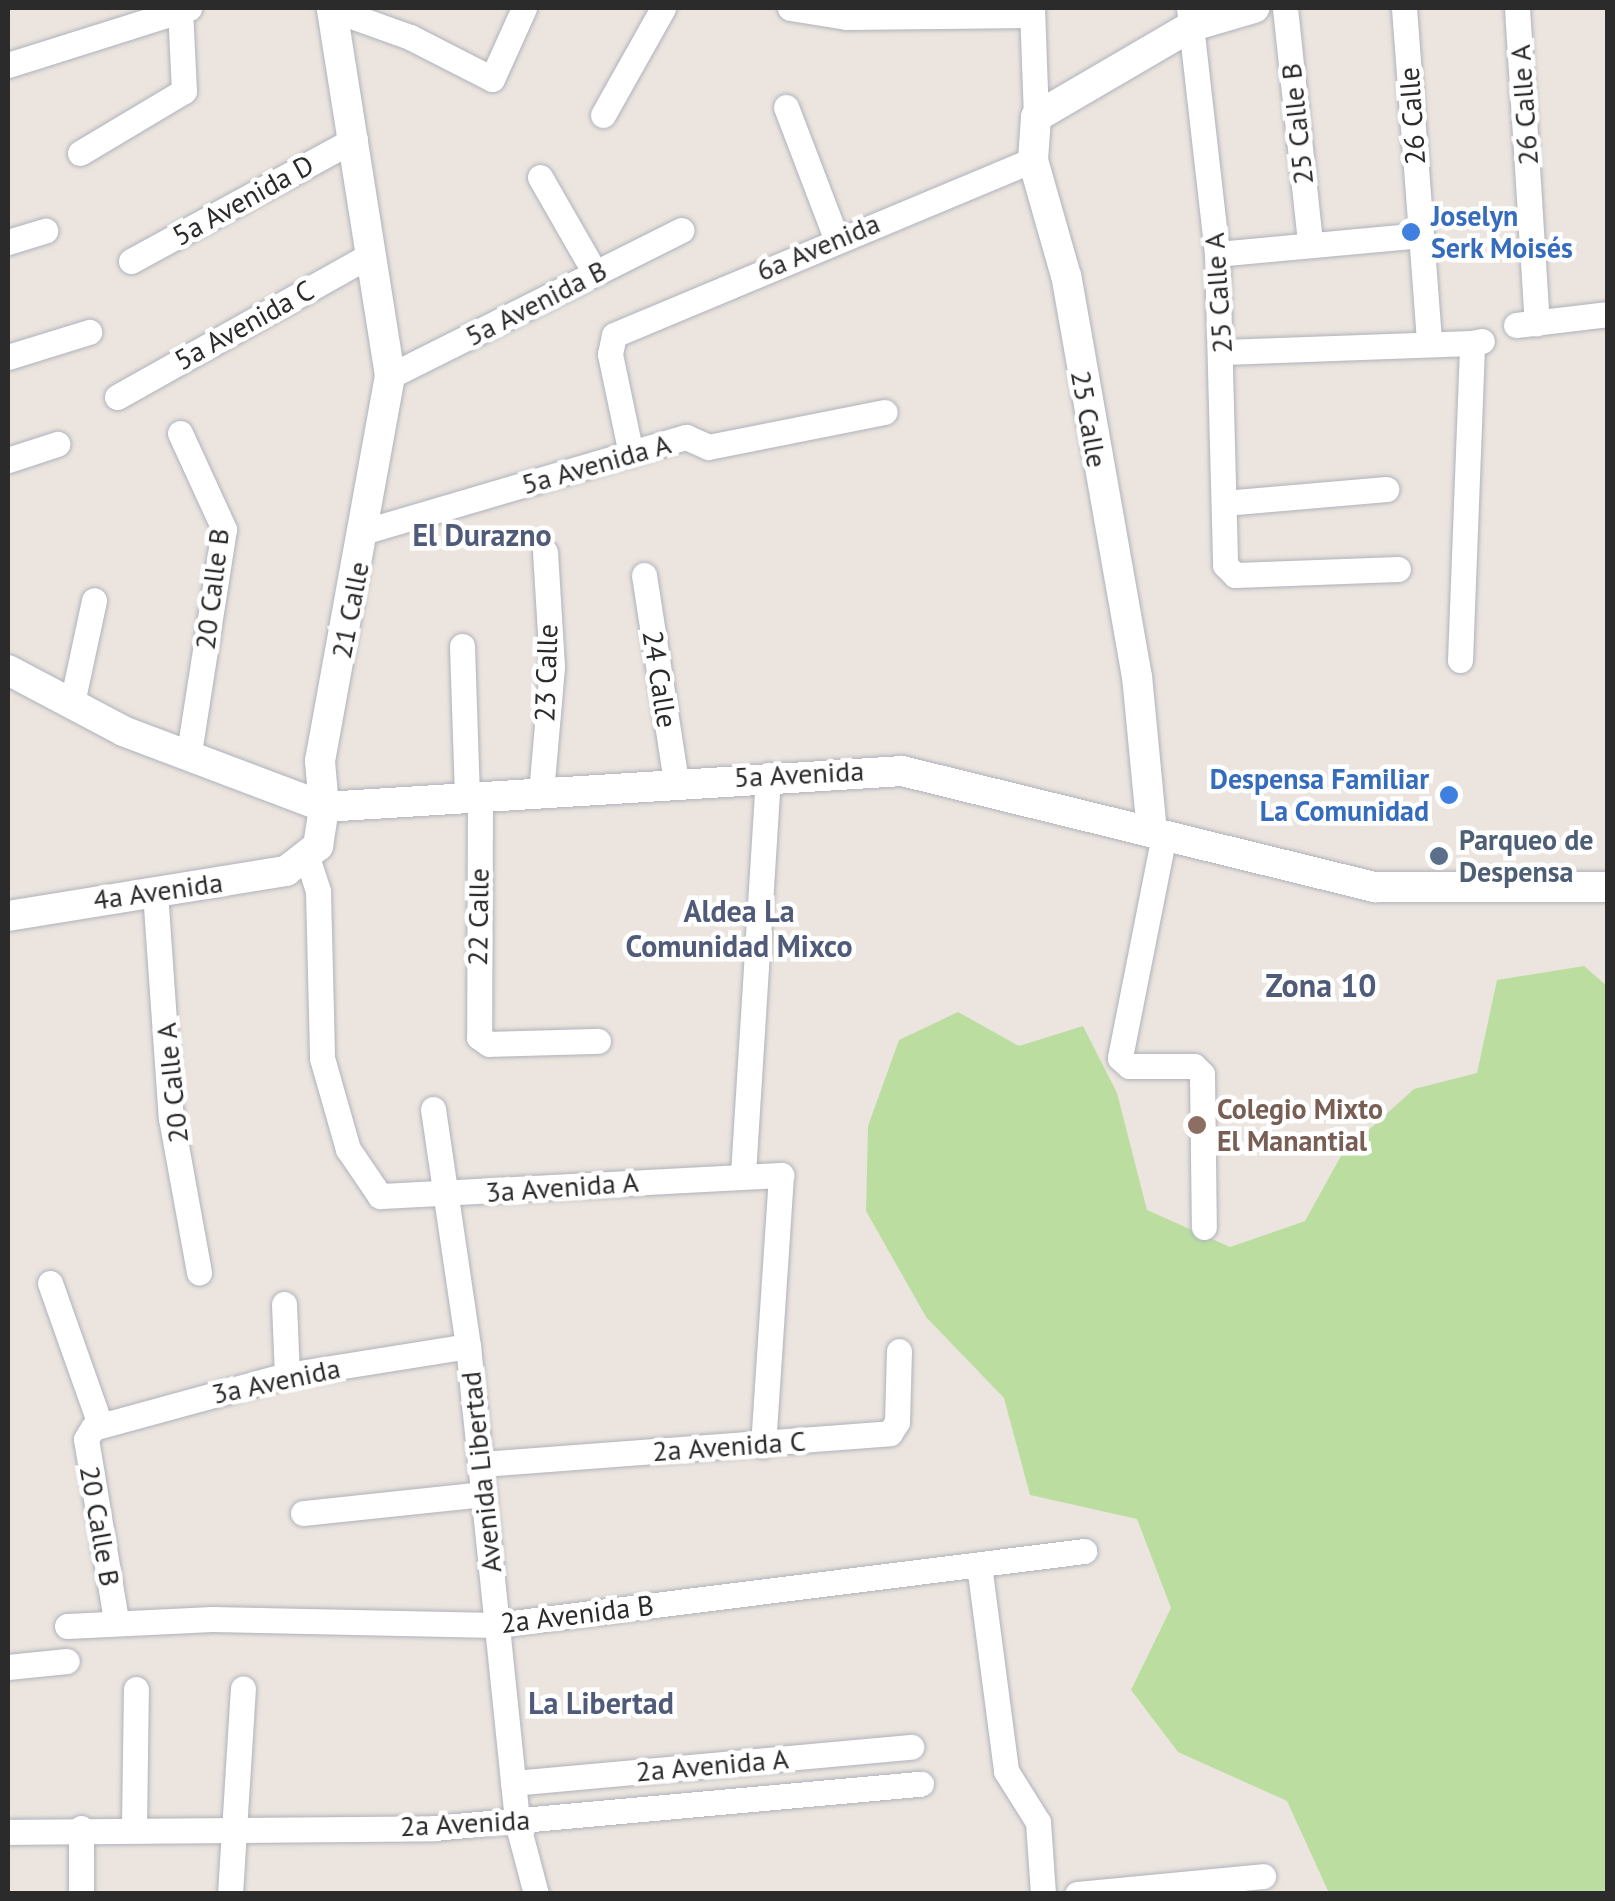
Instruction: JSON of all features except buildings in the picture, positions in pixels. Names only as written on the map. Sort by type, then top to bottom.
[{"type":"street","points":[[330,8],[410,37],[492,79],[524,8]]},
{"type":"street","name":"21 Calle","points":[[308,860],[318,846],[324,807],[320,761],[366,531],[390,376],[355,139],[330,8]]},
{"type":"street","points":[[603,116],[663,8]]},
{"type":"street","points":[[790,8],[846,17],[1032,11]]},
{"type":"street","points":[[1036,118],[1191,17],[1254,8]]},
{"type":"street","name":"25 Calle B","points":[[1286,8],[1310,241]]},
{"type":"street","name":"26 Calle","points":[[1404,8],[1429,344]]},
{"type":"street","name":"26 Calle A","points":[[1518,8],[1527,324],[1608,314]]},
{"type":"street","points":[[8,65],[185,9],[184,91],[80,152]]},
{"type":"street","name":"25 Calle","points":[[1032,11],[1036,118],[1033,160],[1066,276],[1137,677],[1158,833],[1122,1064],[1198,1068],[1204,1227]]},
{"type":"street","name":"25 Calle A","points":[[1191,17],[1217,254],[1223,352],[1225,565],[1235,575],[1398,569]]},
{"type":"street","points":[[786,107],[836,238]]},
{"type":"street","name":"5a Avenida D","points":[[131,262],[355,139]]},
{"type":"street","name":"6a Avenida","points":[[631,454],[609,344],[614,335],[836,238],[1033,160]]},
{"type":"street","points":[[540,177],[595,274]]},
{"type":"street","name":"5a Avenida B","points":[[390,376],[682,230]]},
{"type":"street","points":[[8,242],[45,231]]},
{"type":"street","points":[[1217,254],[1310,241],[1420,234]]},
{"type":"street","name":"5a Avenida C","points":[[117,396],[372,254]]},
{"type":"street","points":[[8,356],[89,332]]},
{"type":"street","points":[[1223,352],[1477,342],[1460,660]]},
{"type":"street","name":"5a Avenida A","points":[[366,531],[686,438],[708,448],[885,412]]},
{"type":"street","name":"20 Calle B","points":[[180,434],[224,529],[189,752]]},
{"type":"street","points":[[8,460],[56,444]]},
{"type":"street","points":[[1224,503],[1386,489]]},
{"type":"street","name":"23 Calle","points":[[541,793],[552,666],[545,552]]},
{"type":"street","name":"24 Calle","points":[[644,575],[676,782]]},
{"type":"street","points":[[72,704],[94,600]]},
{"type":"street","name":"22 Calle","points":[[462,646],[473,796],[479,1038],[489,1044],[598,1041]]},
{"type":"street","name":"5a Avenida","points":[[8,670],[122,731],[189,752],[324,807],[768,775],[902,771],[1376,887],[1608,887]]},
{"type":"street","points":[[763,1445],[783,1179],[743,1174],[768,775]]},
{"type":"street","name":"3a Avenida A","points":[[308,860],[318,892],[322,1058],[348,1149],[380,1196],[743,1174]]},
{"type":"street","name":"4a Avenida","points":[[8,916],[286,871],[308,860]]},
{"type":"street","name":"20 Calle A","points":[[155,892],[171,1118],[199,1272]]},
{"type":"street","name":"Avenida Libertad","points":[[433,1109],[482,1464],[512,1783],[536,1894]]},
{"type":"street","name":"20 Calle B","points":[[50,1282],[94,1428],[116,1620]]},
{"type":"street","points":[[284,1304],[287,1375]]},
{"type":"street","name":"3a Avenida","points":[[94,1428],[287,1375],[468,1346]]},
{"type":"street","name":"2a Avenida C","points":[[482,1464],[763,1445],[896,1430],[899,1351]]},
{"type":"street","points":[[303,1514],[483,1494]]},
{"type":"street","name":"2a Avenida B","points":[[66,1626],[116,1620],[496,1625],[1084,1552]]},
{"type":"street","points":[[979,1565],[1006,1770],[1038,1822],[1044,1894]]},
{"type":"street","points":[[8,1667],[66,1661]]},
{"type":"street","points":[[230,1894],[242,1688]]},
{"type":"street","points":[[134,1828],[136,1690]]},
{"type":"street","name":"2a Avenida A","points":[[512,1783],[911,1748]]},
{"type":"street","name":"2a Avenida","points":[[8,1832],[235,1826],[434,1828],[920,1784]]},
{"type":"street","points":[[81,1894],[82,1828]]},
{"type":"street","points":[[1078,1894],[1263,1876]]},
{"type":"green space","points":[[1584,966],[1607,986],[1607,1893],[1329,1893],[1287,1801],[1178,1752],[1131,1690],[1171,1608],[1137,1519],[1030,1495],[1004,1398],[926,1317],[866,1211],[868,1126],[899,1040],[958,1012],[1019,1046],[1083,1026],[1117,1093],[1147,1210],[1230,1247],[1305,1221],[1342,1154],[1414,1089],[1477,1073],[1497,980]]},
{"type":"place","name":"Joselyn Serk Moisés","points":[[1411,232]]},
{"type":"place","name":"Despensa Familiar La Comunidad","points":[[1449,795]]},
{"type":"place","name":"Parqueo de Despensa","points":[[1439,856]]},
{"type":"place","name":"Colegio Mixto El Manantial","points":[[1197,1125]]},
{"type":"district","name":"El Durazno","points":[[482,535]]},
{"type":"district","name":"Aldea La Comunidad Mixco","points":[[739,928]]},
{"type":"district","name":"Zona 10","points":[[1321,985]]},
{"type":"district","name":"La Libertad","points":[[601,1703]]}]
